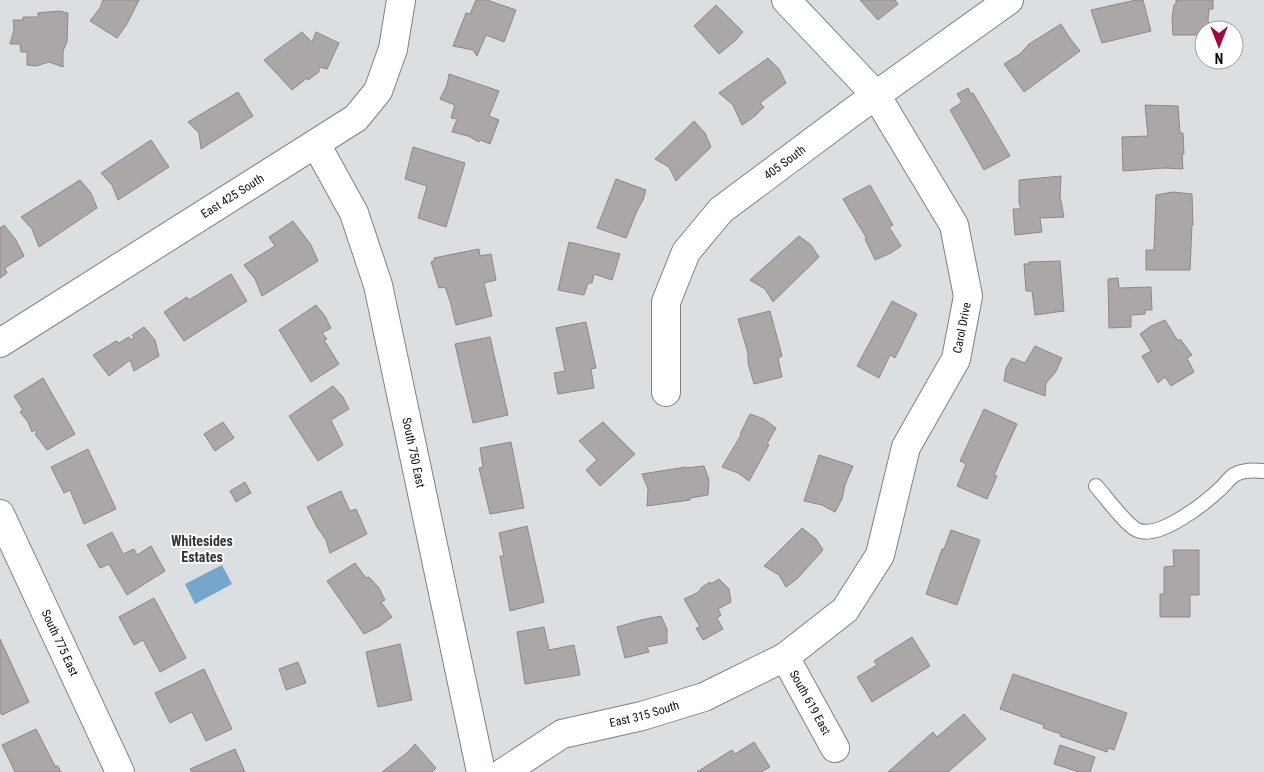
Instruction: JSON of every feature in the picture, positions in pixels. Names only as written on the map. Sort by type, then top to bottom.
[{"type":"street","name":"East 425 South","points":[[0,343],[356,118],[378,91],[394,50],[401,0]]},
{"type":"street","name":"Carol Drive","points":[[785,657],[846,610],[880,555],[906,447],[956,359],[968,296],[954,225],[876,95],[786,0]]},
{"type":"street","name":"405 South","points":[[666,392],[666,302],[686,252],[721,210],[876,95],[1009,0]]},
{"type":"street","name":"South 750 East","points":[[316,144],[354,213],[378,285],[481,772]]},
{"type":"street","name":"South 775 East","points":[[0,514],[120,772]]},
{"type":"street","name":"South 619 East","points":[[785,657],[835,748]]},
{"type":"street","name":"East 315 South","points":[[504,772],[562,734],[642,716],[704,697],[785,657]]},
{"type":"lane","points":[[1096,486],[1138,531],[1156,531],[1193,510],[1220,489],[1234,475],[1249,471],[1264,471]]},
{"type":"water","points":[[222,565],[232,584],[195,604],[185,584]]},
{"type":"building","points":[[103,0],[139,0],[127,24],[117,38],[90,21],[100,8]]},
{"type":"building","points":[[476,0],[487,0],[516,10],[504,42],[486,35],[477,56],[473,50],[453,46],[466,13],[470,14]]},
{"type":"building","points":[[860,0],[895,0],[898,4],[878,20]]},
{"type":"building","points":[[1143,0],[1151,31],[1102,43],[1091,10]]},
{"type":"building","points":[[1176,0],[1213,0],[1213,9],[1209,9],[1208,20],[1194,20],[1194,35],[1173,35],[1172,18],[1174,5]]},
{"type":"building","points":[[716,5],[743,32],[719,54],[694,26]]},
{"type":"building","points":[[59,11],[68,13],[67,42],[63,51],[63,67],[49,62],[36,66],[27,65],[27,52],[21,52],[20,44],[10,44],[14,30],[13,20],[23,20],[23,17],[38,17],[38,13]]},
{"type":"building","points":[[1061,24],[1080,51],[1024,92],[1004,64],[1020,54],[1029,44]]},
{"type":"building","points":[[302,32],[312,42],[316,32],[339,43],[327,69],[319,67],[319,72],[308,80],[307,78],[292,90],[264,60]]},
{"type":"building","points":[[768,58],[779,69],[786,83],[760,103],[764,107],[742,125],[733,105],[719,93]]},
{"type":"building","points":[[449,74],[499,91],[489,116],[499,120],[490,144],[452,132],[457,119],[451,118],[455,105],[440,99],[447,85]]},
{"type":"building","points":[[968,88],[971,94],[973,93],[1010,156],[984,170],[950,110],[962,102],[957,94]]},
{"type":"building","points":[[238,92],[253,116],[201,149],[199,133],[188,122]]},
{"type":"building","points":[[1145,105],[1178,106],[1180,133],[1183,133],[1183,169],[1165,168],[1123,171],[1122,137],[1148,136]]},
{"type":"building","points":[[694,121],[705,133],[711,147],[676,181],[669,167],[655,159]]},
{"type":"building","points":[[151,140],[169,167],[118,200],[112,185],[101,173]]},
{"type":"building","points":[[413,147],[465,163],[446,227],[418,218],[427,186],[405,179]]},
{"type":"building","points":[[1061,176],[1060,196],[1064,217],[1040,218],[1042,232],[1015,235],[1013,209],[1021,209],[1019,203],[1019,180]]},
{"type":"building","points":[[616,179],[646,190],[626,238],[597,228]]},
{"type":"building","points":[[80,180],[91,193],[97,208],[39,247],[32,229],[21,217]]},
{"type":"building","points":[[870,185],[893,225],[889,227],[901,246],[875,260],[865,239],[867,239],[843,199]]},
{"type":"building","points":[[1173,192],[1192,194],[1193,225],[1190,270],[1146,270],[1146,250],[1154,250],[1156,195]]},
{"type":"building","points":[[293,221],[311,245],[318,261],[262,296],[255,279],[244,265],[275,246],[269,237]]},
{"type":"building","points":[[4,225],[16,240],[24,256],[5,268],[7,273],[0,278],[0,228]]},
{"type":"building","points":[[799,236],[811,245],[819,257],[773,302],[765,289],[750,280]]},
{"type":"building","points":[[569,242],[620,254],[612,280],[594,274],[592,283],[588,283],[584,295],[558,290]]},
{"type":"building","points":[[479,249],[480,256],[491,254],[496,280],[484,283],[492,316],[456,325],[445,287],[439,288],[431,262],[434,261],[434,258]]},
{"type":"building","points":[[1060,261],[1064,311],[1035,315],[1032,291],[1026,291],[1024,264],[1029,264],[1029,262]]},
{"type":"building","points":[[231,274],[247,301],[184,341],[164,312],[187,297],[189,300]]},
{"type":"building","points":[[1118,278],[1119,288],[1151,287],[1152,310],[1145,310],[1145,314],[1131,315],[1131,327],[1109,328],[1108,279]]},
{"type":"building","points":[[892,301],[917,314],[895,358],[890,355],[879,378],[857,366]]},
{"type":"building","points":[[316,305],[325,316],[331,328],[322,333],[327,339],[324,340],[339,364],[311,382],[279,330]]},
{"type":"building","points":[[770,311],[782,356],[778,358],[782,377],[754,384],[748,363],[748,353],[738,319]]},
{"type":"building","points":[[1165,320],[1178,341],[1180,339],[1192,355],[1187,358],[1194,372],[1171,386],[1165,377],[1158,383],[1142,356],[1151,351],[1140,334],[1151,326]]},
{"type":"building","points":[[586,322],[596,368],[591,369],[594,388],[558,394],[554,373],[565,371],[556,328]]},
{"type":"building","points":[[144,327],[155,340],[159,356],[134,371],[130,360],[109,376],[93,355],[116,341],[119,343],[129,337],[131,340],[134,338],[132,335]]},
{"type":"building","points":[[490,337],[508,415],[473,423],[455,344]]},
{"type":"building","points":[[1035,346],[1062,358],[1055,373],[1046,383],[1045,396],[1004,381],[1006,368],[1012,358],[1025,363]]},
{"type":"building","points":[[43,378],[75,434],[47,450],[35,434],[37,432],[35,430],[32,432],[28,422],[20,412],[23,410],[14,396]]},
{"type":"building","points":[[333,386],[343,397],[349,409],[331,420],[343,445],[318,461],[289,416]]},
{"type":"building","points":[[984,409],[1017,424],[994,475],[997,476],[987,499],[957,486],[966,464],[960,461]]},
{"type":"building","points":[[750,414],[764,419],[776,428],[749,481],[738,473],[722,467],[741,435]]},
{"type":"building","points":[[223,422],[234,438],[215,451],[204,434]]},
{"type":"building","points":[[603,422],[635,454],[600,486],[586,470],[597,460],[579,441]]},
{"type":"building","points":[[511,442],[524,508],[490,514],[479,468],[483,467],[480,448]]},
{"type":"building","points":[[88,449],[116,509],[84,524],[70,490],[64,493],[51,467]]},
{"type":"building","points":[[819,455],[853,466],[845,485],[842,499],[835,512],[822,505],[804,501]]},
{"type":"building","points":[[704,466],[709,480],[708,495],[690,498],[690,500],[647,506],[648,489],[642,474]]},
{"type":"building","points":[[245,482],[251,493],[236,502],[230,491]]},
{"type":"building","points":[[341,491],[350,511],[356,509],[367,534],[330,553],[326,540],[307,507]]},
{"type":"building","points":[[527,526],[544,602],[510,611],[500,556],[504,556],[499,533]]},
{"type":"building","points":[[802,528],[816,539],[823,550],[797,579],[786,587],[779,575],[764,566]]},
{"type":"building","points":[[951,530],[980,540],[957,605],[926,594]]},
{"type":"building","points":[[112,532],[123,554],[134,549],[137,555],[151,546],[165,571],[127,595],[109,564],[100,568],[87,545]]},
{"type":"building","points":[[1173,550],[1199,550],[1199,595],[1190,595],[1190,617],[1160,617],[1160,594],[1164,594],[1164,567],[1174,566]]},
{"type":"building","points":[[355,563],[366,578],[369,577],[379,588],[385,600],[381,602],[392,617],[364,634],[327,581]]},
{"type":"building","points":[[719,579],[729,589],[731,602],[718,609],[721,615],[717,618],[723,629],[703,640],[696,628],[700,627],[684,599],[697,593],[710,582],[711,584]]},
{"type":"building","points":[[154,598],[186,658],[160,672],[143,640],[134,645],[119,617]]},
{"type":"building","points":[[661,616],[667,629],[667,643],[647,647],[649,652],[625,658],[617,627]]},
{"type":"building","points":[[544,627],[549,650],[574,645],[580,675],[525,684],[517,632]]},
{"type":"building","points":[[912,637],[930,666],[872,702],[857,677],[877,665],[874,661]]},
{"type":"building","points":[[0,639],[29,702],[2,715],[0,712]]},
{"type":"building","points":[[400,644],[412,700],[378,707],[366,652]]},
{"type":"building","points":[[298,662],[306,683],[286,690],[279,669]]},
{"type":"building","points":[[204,669],[232,729],[206,741],[192,712],[170,723],[155,693]]},
{"type":"building","points":[[1013,674],[1127,713],[1114,750],[1108,748],[1107,752],[1060,736],[1061,734],[1043,728],[1044,725],[1000,709]]},
{"type":"building","points":[[964,714],[986,739],[948,772],[888,772],[933,732],[937,737]]},
{"type":"building","points":[[36,729],[55,766],[58,766],[61,772],[15,772],[2,745]]},
{"type":"building","points":[[754,742],[770,767],[761,772],[697,772],[732,750],[735,754]]},
{"type":"building","points":[[415,744],[436,768],[432,772],[382,772],[408,752]]},
{"type":"building","points":[[1060,745],[1095,757],[1090,772],[1079,772],[1054,764]]},
{"type":"building","points":[[235,749],[245,772],[192,772],[190,769]]},
{"type":"district","name":"Whitesides Estates","points":[[202,550]]}]
